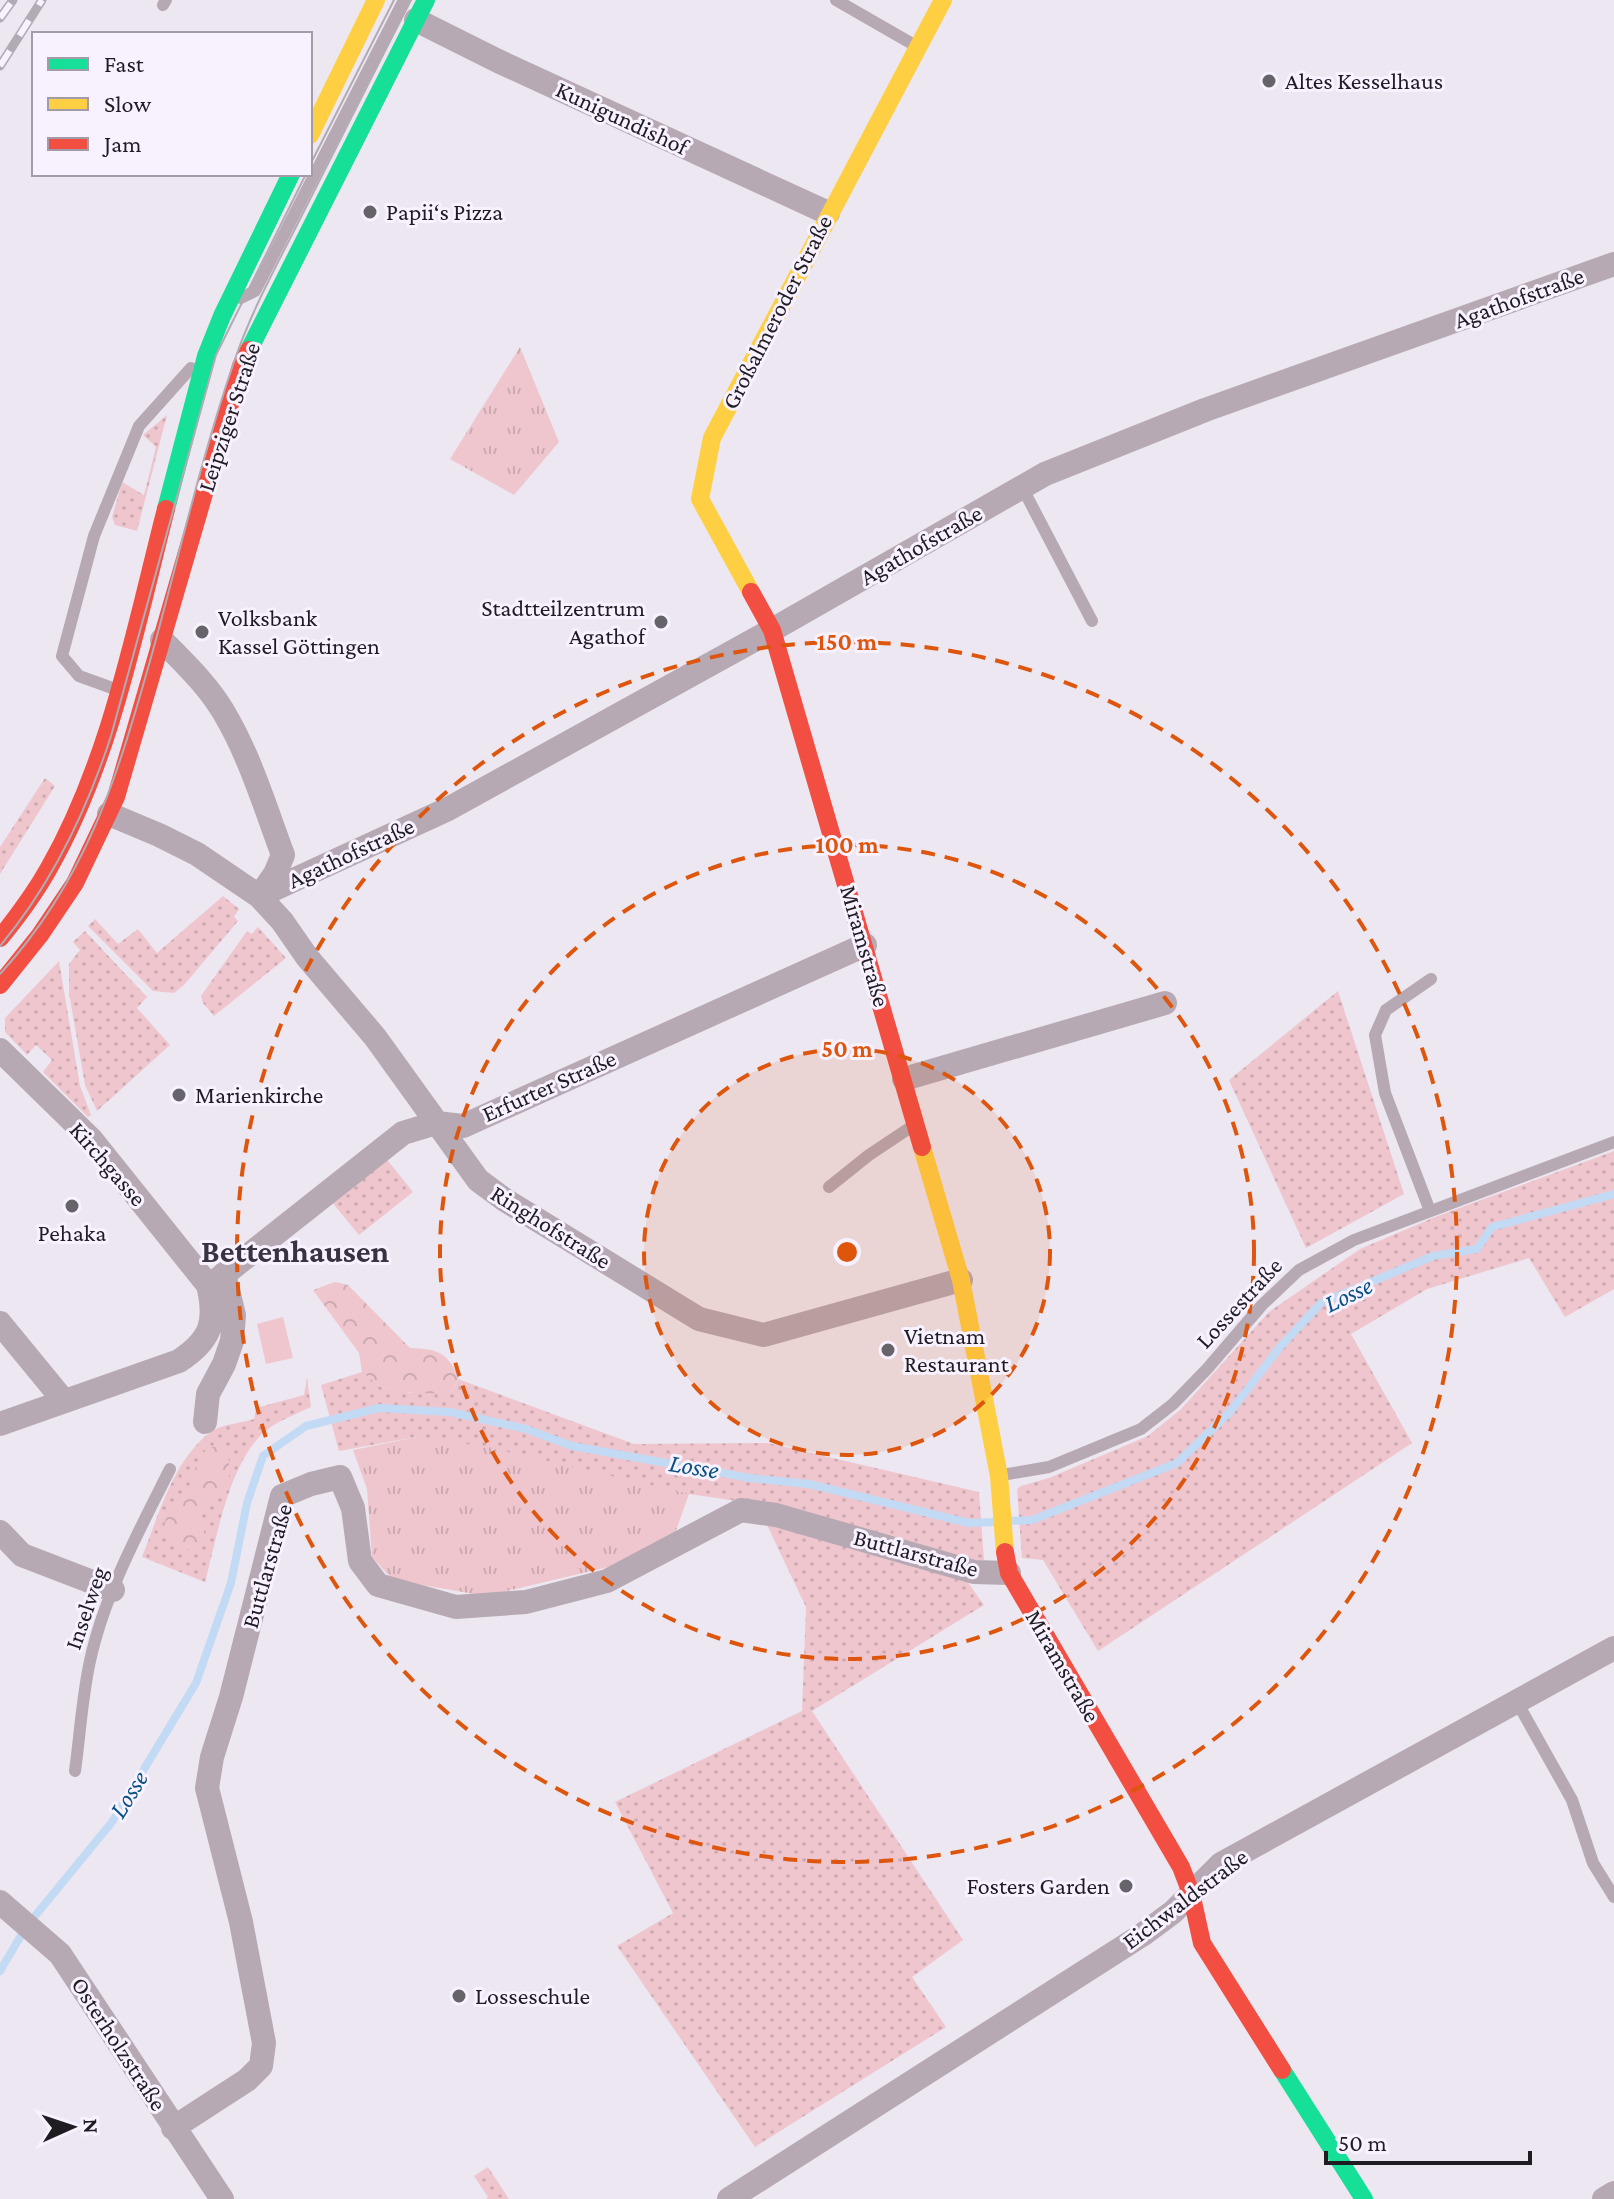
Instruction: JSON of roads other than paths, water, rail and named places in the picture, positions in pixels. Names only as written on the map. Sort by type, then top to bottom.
[{"type":"street","points":[[312,131],[376,0]]},
{"type":"street","name":"Großalmeroder Straße","points":[[772,630],[700,499],[712,438],[943,0]]},
{"type":"street","name":"Kunigundishof","points":[[415,7],[512,67],[828,213]]},
{"type":"street","name":"Leipziger Straße","points":[[0,985],[33,948],[60,910],[109,814],[126,767],[232,392],[260,324],[415,7]]},
{"type":"street","name":"Leipziger Straße","points":[[0,938],[45,876],[81,801],[118,690],[206,356],[227,305],[290,176]]},
{"type":"street","name":"Agathofstraße","points":[[259,896],[448,809],[772,630],[1045,474],[1205,410],[1614,264]]},
{"type":"street","name":"Miramstraße","points":[[772,630],[961,1280],[999,1483],[1007,1566],[1181,1867],[1191,1893],[1202,1943],[1364,2199]]},
{"type":"street","points":[[162,640],[192,669],[223,710],[246,756],[283,855],[275,874],[259,896]]},
{"type":"street","points":[[81,801],[109,814]]},
{"type":"street","name":"Ringhofstraße","points":[[109,814],[197,854],[259,896],[375,1037],[430,1124],[478,1180],[699,1319],[764,1335],[961,1280]]},
{"type":"street","name":"Erfurter Straße","points":[[216,1280],[403,1133],[430,1124],[463,1126],[865,945]]},
{"type":"street","points":[[904,1079],[1165,1003]]},
{"type":"street","name":"Kirchgasse","points":[[0,1050],[91,1139],[216,1280]]},
{"type":"street","points":[[0,1424],[179,1361],[199,1348],[210,1328],[216,1280]]},
{"type":"street","points":[[205,1422],[208,1394],[232,1341],[234,1315],[231,1294],[216,1280]]},
{"type":"street","points":[[0,1323],[64,1401]]},
{"type":"street","name":"Buttlarstraße","points":[[173,2128],[247,2080],[261,2066],[264,2043],[241,1922],[207,1788],[212,1757],[231,1697],[282,1496],[340,1477],[353,1508],[360,1561],[378,1585],[456,1607],[526,1602],[607,1581],[741,1510],[776,1515],[974,1572],[1007,1566]]},
{"type":"street","points":[[0,1532],[22,1555],[113,1590]]},
{"type":"street","name":"Eichwaldstraße","points":[[729,2199],[1142,1935],[1173,1912],[1221,1864],[1614,1648]]},
{"type":"street","name":"Osterholzstraße","points":[[4,1906],[60,1954],[222,2199]]},
{"type":"street","points":[[1604,2199],[1614,2193]]},
{"type":"lane","points":[[836,0],[917,47]]},
{"type":"lane","points":[[227,305],[255,291],[415,7]]},
{"type":"lane","points":[[255,291],[260,324]]},
{"type":"lane","points":[[118,690],[79,676],[62,656],[94,536],[139,426],[191,368],[206,356]]},
{"type":"lane","points":[[1022,487],[1092,621]]},
{"type":"lane","points":[[1430,1211],[1385,1093],[1375,1035],[1386,1010],[1431,979]]},
{"type":"lane","points":[[829,1187],[917,1123]]},
{"type":"lane","name":"Lossestraße","points":[[999,1483],[1049,1467],[1141,1429],[1173,1404],[1262,1305],[1299,1270],[1354,1240],[1614,1142]]},
{"type":"lane","name":"Inselweg","points":[[75,1771],[90,1660],[113,1590],[170,1469]]},
{"type":"lane","points":[[1517,1702],[1572,1800],[1593,1863],[1614,1897]]},
{"type":"waterway","name":"Losse","points":[[1009,1521],[1032,1520],[1177,1463],[1230,1412],[1280,1347],[1321,1303],[1433,1256],[1477,1249],[1492,1227],[1614,1194]]},
{"type":"waterway","name":"Losse","points":[[0,1971],[26,1927],[112,1822],[196,1683],[231,1583],[247,1503],[263,1456],[306,1426],[379,1408],[450,1412],[526,1429],[572,1446],[750,1478],[809,1484],[969,1523],[996,1522]]},
{"type":"tram line","points":[[312,161],[394,0]]},
{"type":"tram line","points":[[0,974],[55,902],[94,827],[137,705],[211,433],[242,340],[267,284],[411,0]]},
{"type":"tram line","points":[[0,946],[51,873],[90,793],[111,736],[216,355],[305,176]]},
{"type":"railway","points":[[0,18],[13,0]]},
{"type":"railway","points":[[0,66],[42,0]]},
{"type":"place","name":"Altes Kesselhaus","points":[[1269,81]]},
{"type":"place","name":"Papii‘s Pizza","points":[[370,212]]},
{"type":"place","name":"Stadtteilzentrum Agathof","points":[[661,622]]},
{"type":"place","name":"Volksbank Kassel Göttingen","points":[[202,632]]},
{"type":"place","name":"Marienkirche","points":[[179,1095]]},
{"type":"place","name":"Pehaka","points":[[72,1206]]},
{"type":"place","name":"Vietnam Restaurant","points":[[888,1350]]},
{"type":"place","name":"Fosters Garden","points":[[1126,1886]]},
{"type":"place","name":"Losseschule","points":[[459,1996]]},
{"type":"district","name":"Bettenhausen","points":[[295,1251]]}]
